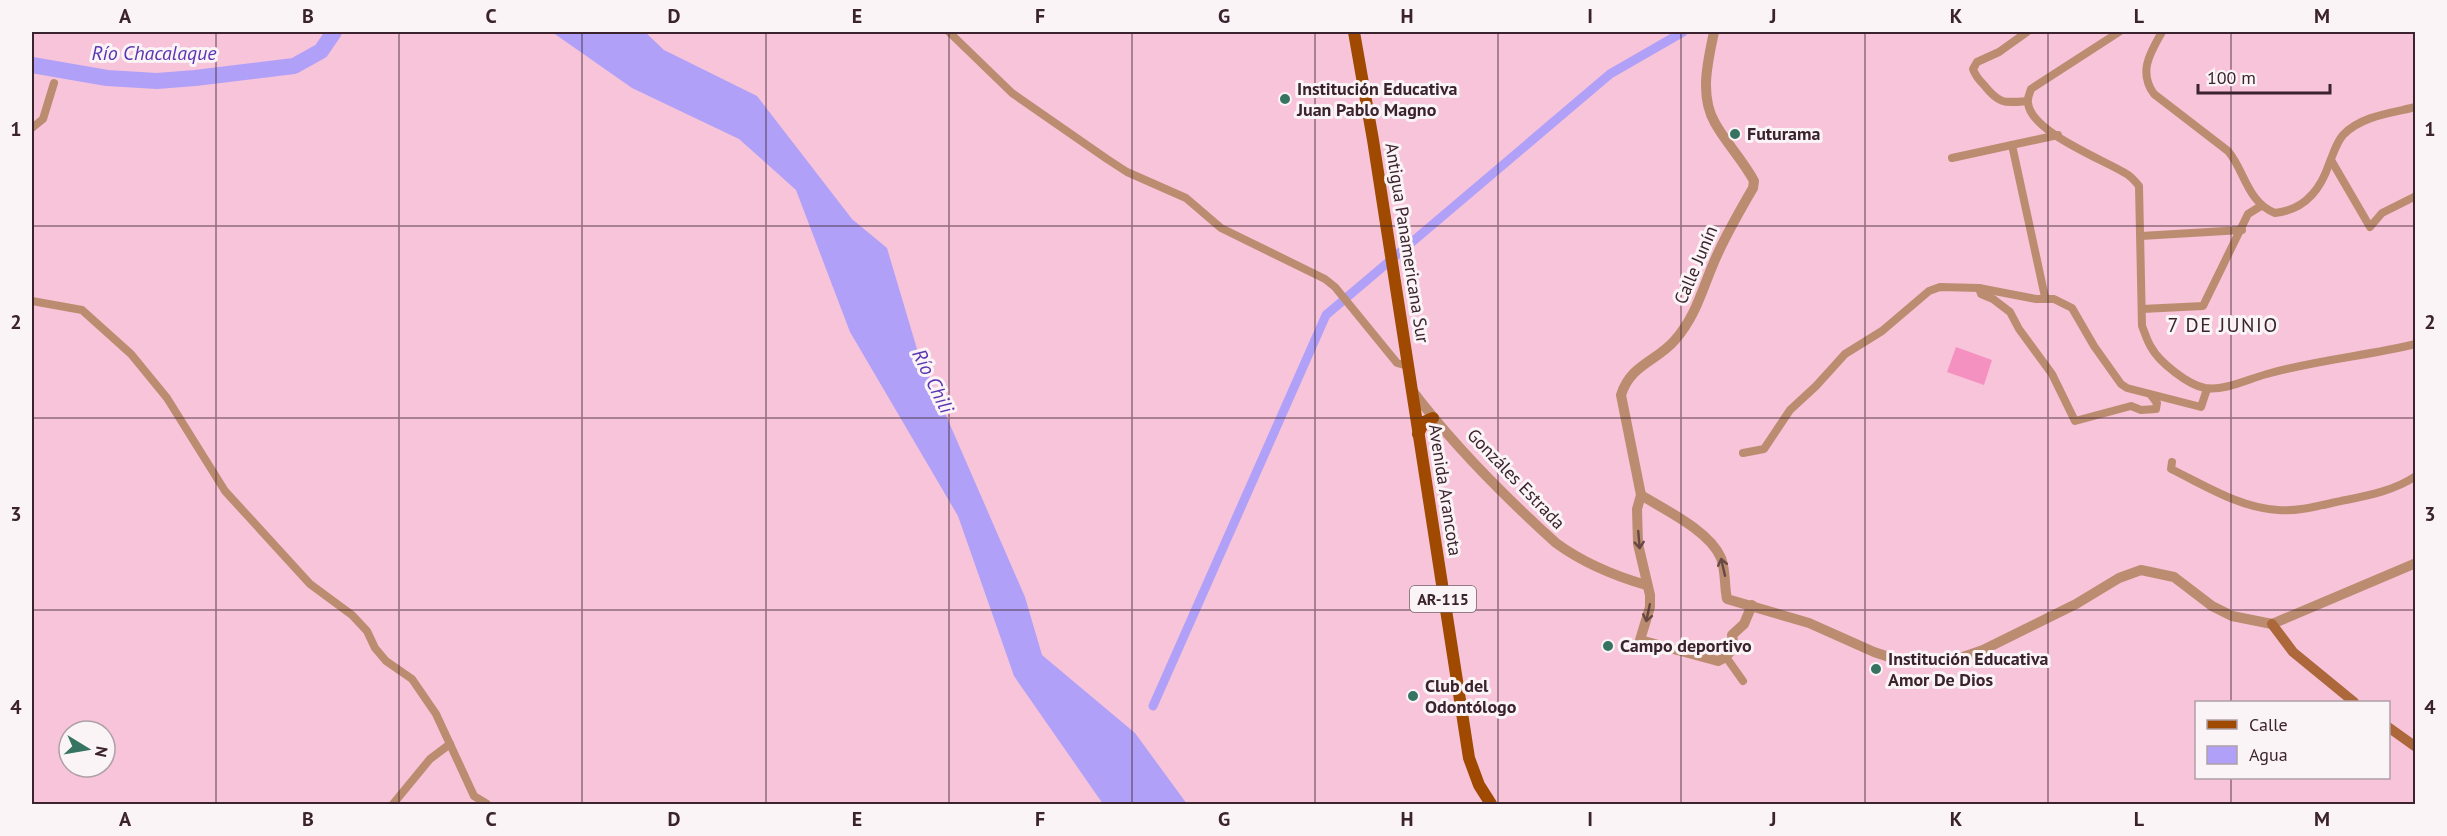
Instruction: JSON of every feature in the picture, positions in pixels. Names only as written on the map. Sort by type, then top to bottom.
[{"type":"main road","name":"Antigua Panamericana Sur","points":[[1354,32],[1411,389]]},
{"type":"main road","name":"Avenida Arancota","points":[[1411,389],[1469,758],[1479,785],[1491,804]]},
{"type":"main road","points":[[1418,435],[1424,422],[1433,418]]},
{"type":"main road","points":[[2272,624],[2293,652],[2353,701]]},
{"type":"main road","points":[[2390,728],[2415,747]]},
{"type":"street","points":[[949,32],[1012,93],[1107,159],[1127,172],[1186,198],[1221,228],[1325,279],[1335,287],[1396,363],[1408,366]]},
{"type":"street","name":"Calle Junín","points":[[1714,32],[1706,69],[1707,98],[1713,121],[1749,171],[1754,181],[1753,188],[1722,244],[1698,308],[1688,325],[1673,343],[1626,380],[1621,395],[1641,495],[1637,509],[1638,544],[1650,595],[1650,607],[1640,640],[1711,660],[1718,661],[1726,657]]},
{"type":"street","points":[[2026,32],[1999,52],[1977,62],[1973,69],[1975,75],[1998,100],[2007,103],[2027,101]]},
{"type":"street","points":[[2119,32],[2031,89],[2027,101],[2031,114],[2043,126],[2087,153],[2128,174],[2139,186],[2142,326],[2151,348],[2162,362],[2194,385],[2207,388],[2242,382],[2266,374],[2336,358],[2380,353],[2415,344]]},
{"type":"street","points":[[2162,32],[2148,55],[2145,69],[2147,84],[2154,94],[2228,151],[2237,161],[2249,190],[2262,206],[2275,213],[2296,208],[2313,196],[2324,179],[2342,136],[2354,126],[2375,116],[2415,107]]},
{"type":"street","points":[[32,128],[43,119],[54,83]]},
{"type":"street","points":[[1952,158],[2058,135]]},
{"type":"street","points":[[2013,146],[2044,297]]},
{"type":"street","points":[[2331,160],[2370,226],[2382,213],[2415,196]]},
{"type":"street","points":[[2142,309],[2203,306],[2248,214],[2262,206]]},
{"type":"street","points":[[2141,236],[2242,230]]},
{"type":"street","points":[[1743,453],[1764,449],[1790,410],[1845,354],[1882,331],[1929,291],[1940,287],[1979,288],[2064,302],[2072,308],[2094,346],[2121,384],[2151,395],[2201,407],[2207,388]]},
{"type":"street","points":[[1979,288],[1981,294],[1993,299],[2010,312],[2019,329],[2052,374],[2075,421],[2131,406],[2141,410],[2156,409],[2157,403],[2151,395]]},
{"type":"street","points":[[32,301],[82,310],[131,354],[167,398],[225,491],[294,567],[367,631],[375,648],[386,661],[412,679],[429,701],[474,796],[487,804]]},
{"type":"street","name":"Gonzáles Estrada","points":[[1411,389],[1433,418],[1520,511],[1556,543],[1624,579],[1646,585]]},
{"type":"street","points":[[2172,462],[2171,469],[2232,498],[2276,510],[2291,510],[2374,495],[2405,483],[2415,476]]},
{"type":"street","points":[[1641,495],[1700,532],[1711,543],[1720,555],[1725,571],[1727,599],[1731,602],[1809,623],[1895,659],[1928,663],[1970,656],[2076,604],[2119,578],[2141,570],[2174,577],[2212,606],[2232,616],[2272,624],[2415,563]]},
{"type":"street","points":[[1743,681],[1726,657],[1734,647],[1732,635],[1744,624],[1752,606]]},
{"type":"street","points":[[393,804],[430,759],[450,744]]},
{"type":"shaded area","points":[[1956,347],[1992,360],[1984,385],[1947,372]]},
{"type":"water","points":[[552,32],[645,32],[664,50],[757,96],[852,219],[887,248],[917,349],[1025,597],[1042,655],[1135,733],[1187,804],[1103,804],[1014,676],[958,516],[850,332],[796,190],[739,139],[632,88]]},
{"type":"waterway","name":"Río Chacalaque","points":[[32,65],[107,78],[157,81],[195,78],[294,66],[321,51],[334,32]]},
{"type":"waterway","points":[[1153,706],[1326,315],[1610,74],[1683,32]]},
{"type":"place","name":"Institución Educativa Juan Pablo Magno","points":[[1285,99]]},
{"type":"place","name":"Futurama","points":[[1735,134]]},
{"type":"place","name":"Campo deportivo","points":[[1608,646]]},
{"type":"place","name":"Institución Educativa Amor De Dios","points":[[1876,669]]},
{"type":"place","name":"Club del Odontólogo","points":[[1413,696]]},
{"type":"district","name":"7 DE JUNIO","points":[[2223,325]]},
{"type":"water label","name":"Río Chili","points":[[933,381]]}]
